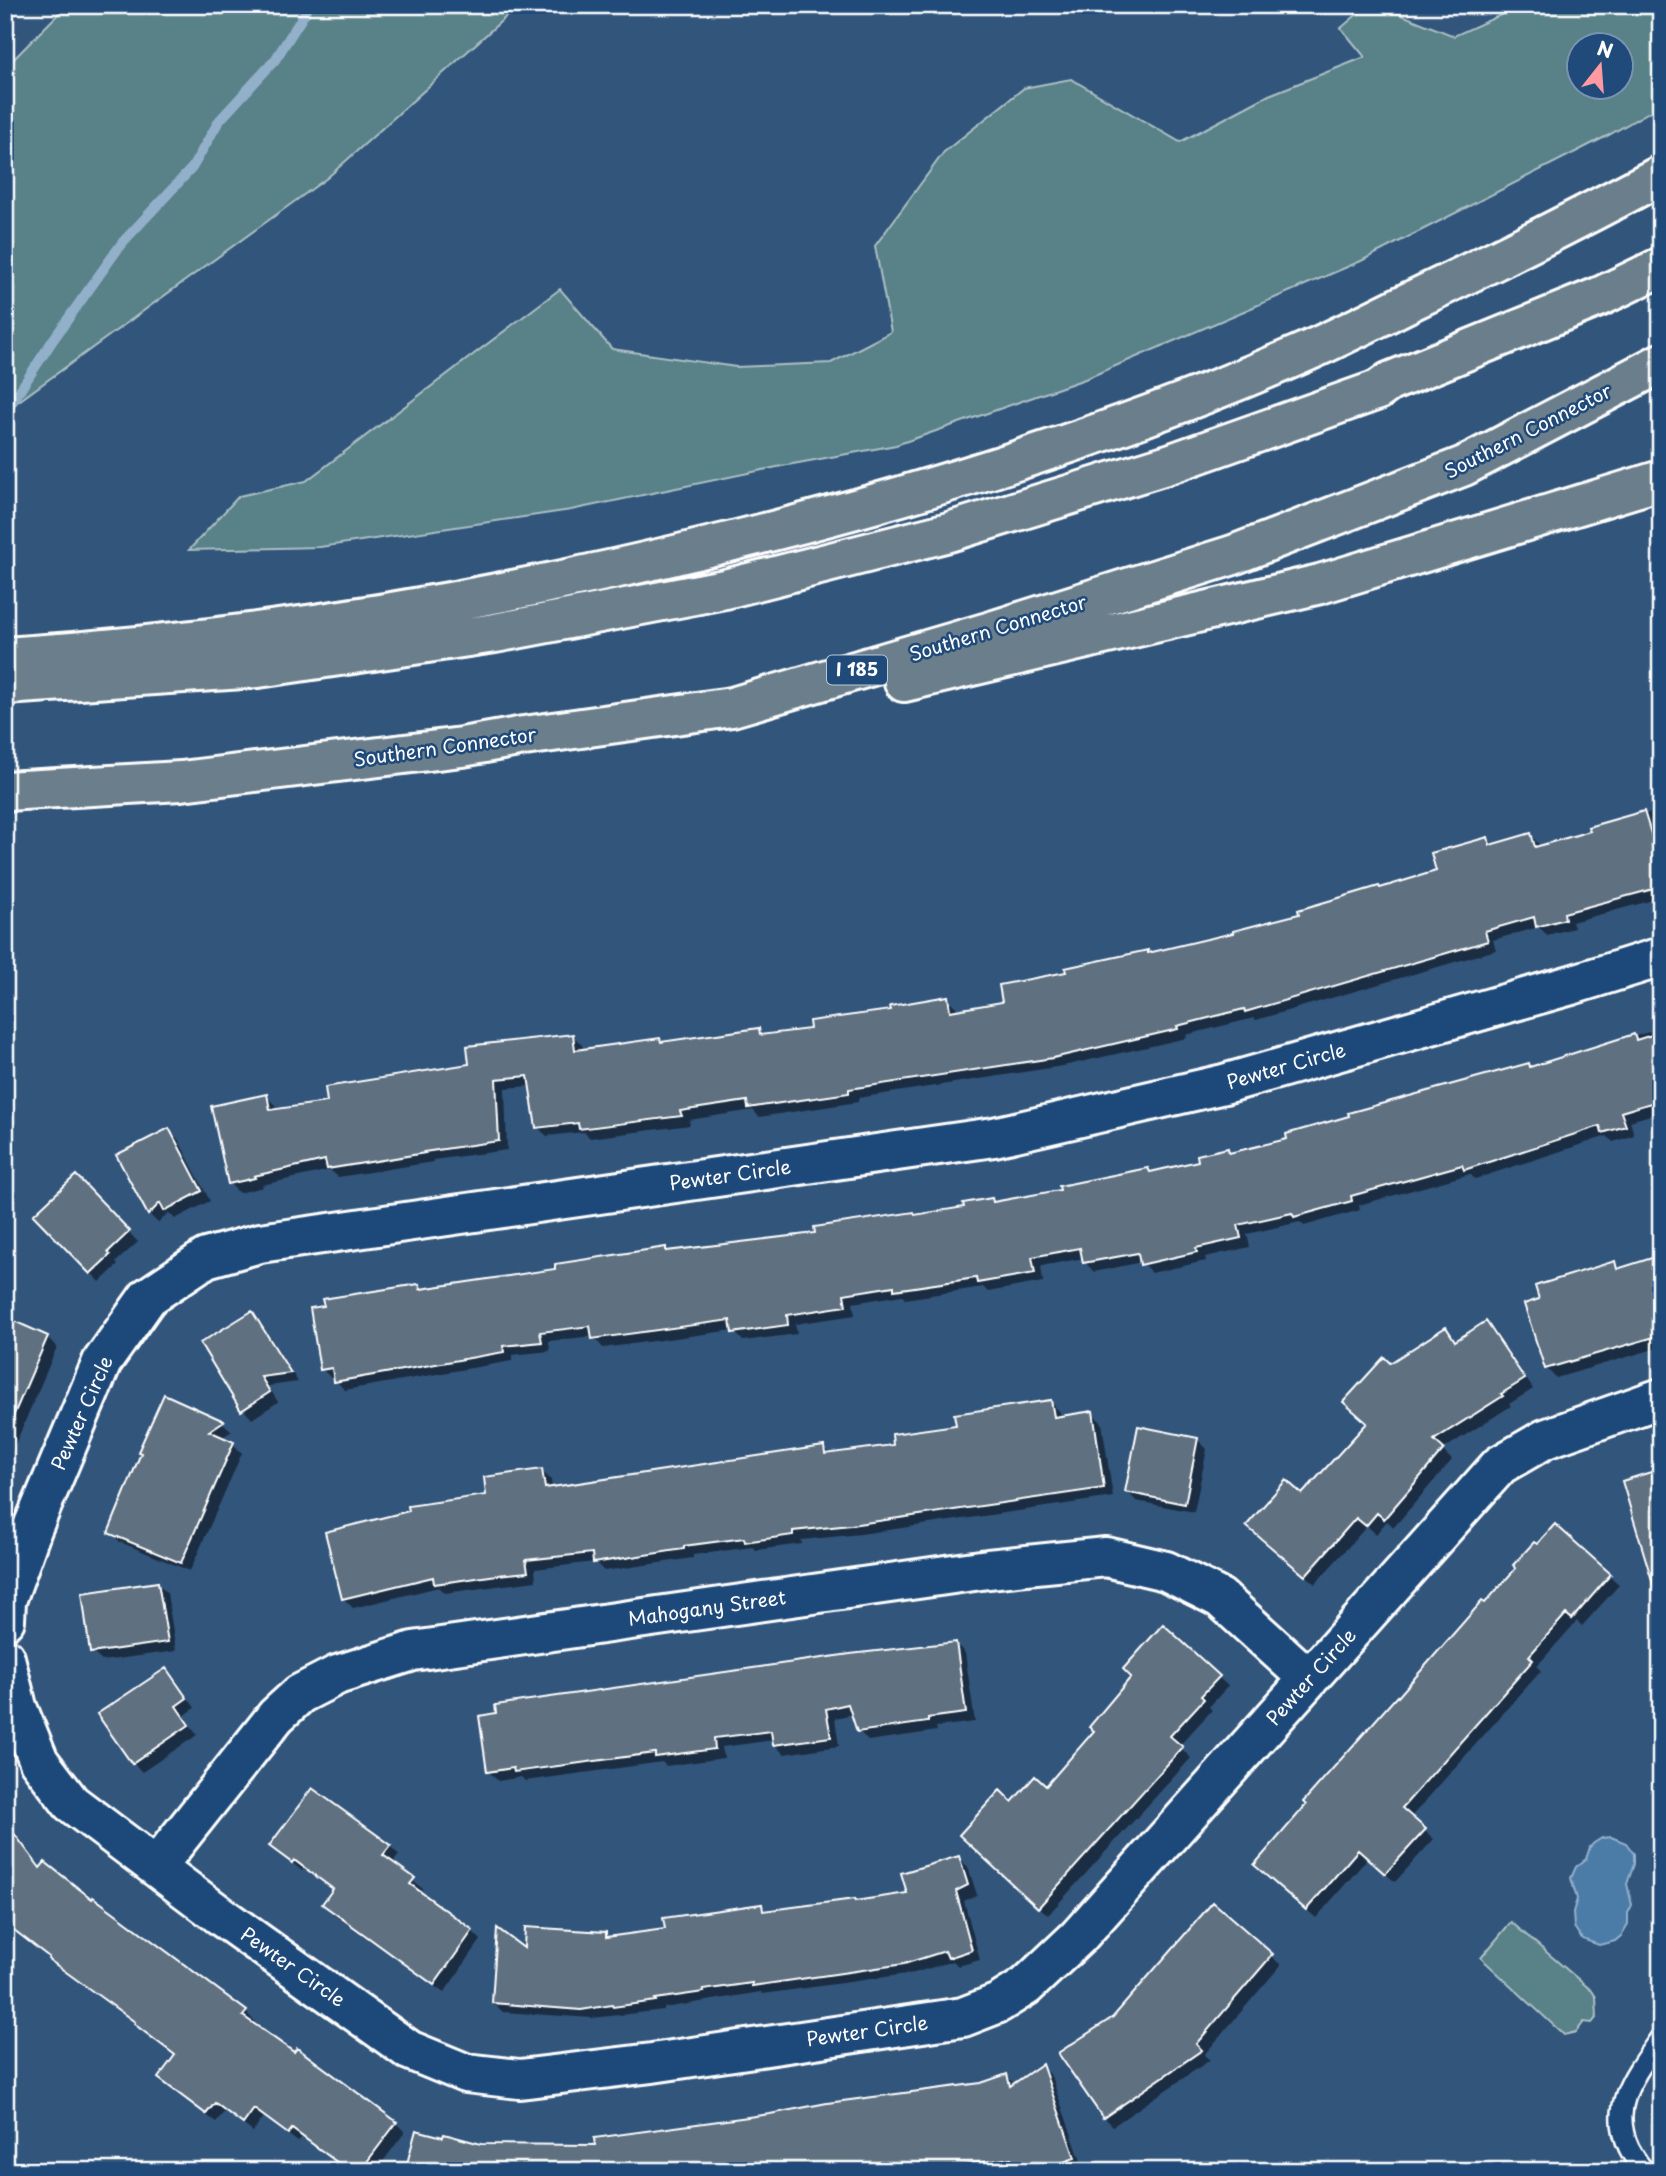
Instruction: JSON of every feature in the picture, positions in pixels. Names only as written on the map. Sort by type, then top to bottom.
[{"type":"highway","points":[[5,657],[222,637],[367,617],[505,593],[641,564],[907,495],[1052,449],[1171,407],[1303,354],[1559,230],[1661,175]]},
{"type":"highway","points":[[1431,365],[1499,322],[1661,240]]},
{"type":"highway","points":[[5,685],[258,668],[495,633],[725,589],[949,532],[1171,463],[1378,390],[1389,382],[1601,296],[1661,267]]},
{"type":"highway","name":"Southern Connector","points":[[5,791],[181,781],[462,747],[732,707],[988,632],[1233,555],[1464,466],[1661,363]]},
{"type":"highway","points":[[732,707],[905,682],[1320,584],[1661,480]]},
{"type":"street","name":"Pewter Circle","points":[[5,1620],[6,1601],[32,1529],[102,1362],[148,1297],[206,1258],[260,1243],[993,1137],[1224,1084],[1661,957]]},
{"type":"street","name":"Pewter Circle","points":[[5,1658],[17,1707],[39,1761],[71,1802],[225,1919],[409,2050],[465,2073],[520,2079],[652,2063],[963,2017],[999,2003],[1026,1986],[1078,1937],[1500,1465],[1545,1439],[1661,1398]]},
{"type":"street","name":"Mahogany Street","points":[[156,1867],[276,1716],[300,1694],[337,1675],[412,1651],[988,1569],[1106,1557],[1166,1571],[1220,1598],[1309,1679]]},
{"type":"lane","points":[[1645,2171],[1636,2163],[1625,2139],[1620,2111],[1632,2079],[1661,2037]]},
{"type":"green space","points":[[67,5],[519,5],[327,178],[5,411],[5,68]]},
{"type":"green space","points":[[1368,5],[1377,5],[1454,36],[1523,5],[1661,5],[1661,105],[1607,136],[1361,261],[1085,379],[896,445],[571,510],[320,547],[189,550],[239,496],[306,481],[560,289],[612,349],[736,367],[831,363],[891,332],[875,246],[944,152],[1024,88],[1071,79],[1180,142],[1269,95],[1365,57],[1341,28]]},
{"type":"green space","points":[[1511,1922],[1592,1991],[1596,1997],[1597,2017],[1592,2023],[1584,2022],[1576,2032],[1564,2035],[1481,1958]]},
{"type":"water","points":[[1611,1837],[1626,1843],[1634,1854],[1634,1864],[1627,1884],[1632,1905],[1628,1913],[1628,1925],[1622,1935],[1615,1941],[1599,1945],[1582,1939],[1574,1927],[1573,1912],[1577,1899],[1571,1878],[1576,1867],[1586,1859],[1590,1847],[1602,1838]]},
{"type":"building","points":[[1644,811],[1661,866],[1661,887],[1564,913],[1565,919],[1536,927],[1534,917],[1485,931],[1488,941],[1245,1012],[1244,1009],[1177,1026],[1178,1029],[1053,1058],[849,1089],[849,1093],[748,1108],[747,1101],[680,1111],[682,1116],[579,1129],[578,1123],[536,1128],[528,1076],[496,1079],[499,1141],[327,1169],[325,1160],[228,1184],[211,1106],[267,1094],[270,1110],[327,1102],[325,1087],[469,1064],[467,1046],[573,1034],[575,1050],[660,1038],[661,1042],[759,1028],[760,1035],[810,1029],[809,1021],[891,1010],[890,1006],[948,996],[950,1011],[1002,1002],[999,985],[1066,972],[1065,968],[1148,950],[1148,953],[1233,933],[1299,914],[1298,910],[1436,871],[1431,853],[1488,837],[1490,845],[1531,833],[1535,847],[1590,831],[1588,827]]},
{"type":"building","points":[[1661,1032],[1661,1100],[1621,1112],[1626,1126],[1602,1133],[1600,1126],[1464,1170],[1462,1165],[1351,1196],[1352,1201],[1294,1217],[1292,1213],[1238,1225],[1241,1238],[1196,1248],[1197,1252],[1140,1265],[1138,1253],[1083,1263],[1080,1248],[1032,1257],[1035,1273],[977,1283],[976,1278],[844,1294],[846,1306],[787,1315],[788,1325],[732,1333],[730,1320],[592,1339],[590,1326],[540,1332],[542,1342],[503,1346],[504,1352],[334,1382],[332,1368],[320,1370],[310,1308],[324,1306],[322,1299],[419,1284],[420,1289],[555,1269],[555,1264],[666,1247],[666,1251],[815,1233],[814,1227],[914,1212],[915,1215],[964,1207],[963,1203],[992,1198],[993,1202],[1060,1190],[1059,1186],[1148,1168],[1150,1172],[1198,1161],[1197,1155],[1228,1148],[1229,1153],[1287,1139],[1286,1134],[1349,1116],[1348,1113],[1529,1063],[1530,1067],[1634,1034],[1636,1040]]},
{"type":"building","points":[[169,1128],[202,1191],[164,1211],[160,1203],[148,1215],[116,1155]]},
{"type":"building","points":[[76,1175],[130,1231],[90,1274],[33,1215]]},
{"type":"building","points":[[1655,1257],[1661,1277],[1661,1335],[1545,1369],[1524,1304],[1539,1299],[1535,1286],[1615,1261],[1617,1269]]},
{"type":"building","points":[[252,1311],[291,1373],[261,1377],[270,1392],[241,1411],[200,1343]]},
{"type":"building","points":[[5,1317],[48,1336],[5,1435]]},
{"type":"building","points":[[1486,1321],[1525,1379],[1434,1440],[1444,1449],[1384,1519],[1377,1513],[1366,1526],[1356,1518],[1305,1576],[1246,1526],[1286,1480],[1302,1494],[1367,1423],[1343,1402],[1384,1357],[1390,1363],[1446,1327],[1455,1341]]},
{"type":"building","points":[[164,1394],[224,1421],[209,1431],[234,1442],[181,1563],[108,1533],[141,1453],[138,1452]]},
{"type":"building","points":[[1051,1400],[1054,1417],[1093,1411],[1104,1488],[793,1531],[793,1535],[745,1542],[744,1538],[684,1546],[684,1549],[593,1563],[592,1553],[526,1560],[528,1572],[434,1584],[433,1577],[342,1599],[325,1532],[409,1511],[408,1506],[486,1495],[484,1477],[542,1469],[545,1488],[824,1446],[825,1454],[893,1445],[892,1434],[956,1425],[954,1414]]},
{"type":"building","points":[[1138,1426],[1198,1438],[1185,1504],[1125,1492]]},
{"type":"building","points":[[1651,1472],[1655,1485],[1661,1483],[1661,1586],[1654,1587],[1622,1481]]},
{"type":"building","points":[[1555,1524],[1611,1574],[1572,1619],[1566,1614],[1529,1656],[1533,1660],[1402,1808],[1426,1829],[1385,1874],[1358,1850],[1306,1910],[1254,1865],[1306,1805],[1303,1802],[1482,1601],[1485,1603],[1516,1568],[1513,1565]]},
{"type":"building","points":[[158,1582],[168,1642],[90,1653],[82,1593]]},
{"type":"building","points":[[1163,1624],[1220,1676],[1201,1696],[1204,1699],[1170,1736],[1183,1747],[1038,1908],[959,1835],[1000,1790],[1012,1802],[1035,1776],[1046,1786],[1094,1731],[1089,1727],[1131,1677],[1123,1669]]},
{"type":"building","points":[[956,1642],[966,1713],[928,1718],[928,1722],[857,1732],[848,1704],[826,1709],[831,1737],[773,1745],[771,1731],[714,1738],[715,1749],[655,1757],[655,1753],[514,1772],[513,1768],[487,1772],[479,1716],[496,1713],[495,1705],[850,1654]]},
{"type":"building","points":[[166,1668],[187,1698],[176,1706],[189,1725],[132,1764],[97,1714]]},
{"type":"building","points":[[312,1788],[391,1845],[383,1855],[415,1878],[410,1884],[473,1930],[434,1985],[322,1904],[333,1889],[294,1860],[292,1863],[269,1846]]},
{"type":"building","points":[[5,1821],[40,1868],[45,1862],[247,2011],[243,2016],[294,2052],[297,2048],[397,2122],[360,2171],[349,2171],[292,2129],[288,2134],[254,2109],[243,2124],[215,2103],[206,2114],[158,2078],[175,2055],[5,1923]]},
{"type":"building","points":[[959,1856],[968,1885],[956,1891],[972,1950],[948,1958],[945,1951],[904,1964],[752,1986],[752,1983],[703,1990],[704,1992],[613,2007],[581,2010],[492,2003],[497,1928],[524,1948],[525,1927],[606,1932],[606,1937],[665,1929],[663,1918],[762,1904],[763,1911],[907,1893],[901,1873]]},
{"type":"building","points":[[1213,1902],[1273,1954],[1196,2044],[1202,2050],[1103,2118],[1058,2053],[1113,2017]]},
{"type":"building","points":[[1042,2064],[1075,2158],[1038,2171],[1015,2171],[1011,2158],[938,2171],[405,2171],[416,2130],[481,2144],[595,2145],[594,2138],[981,2083],[1007,2074],[1010,2086]]},
{"type":"waterway","points":[[5,413],[122,243],[192,168],[219,121],[275,60],[305,13],[307,5]]},
{"type":"waterway","points":[[5,559],[10,566]]}]
